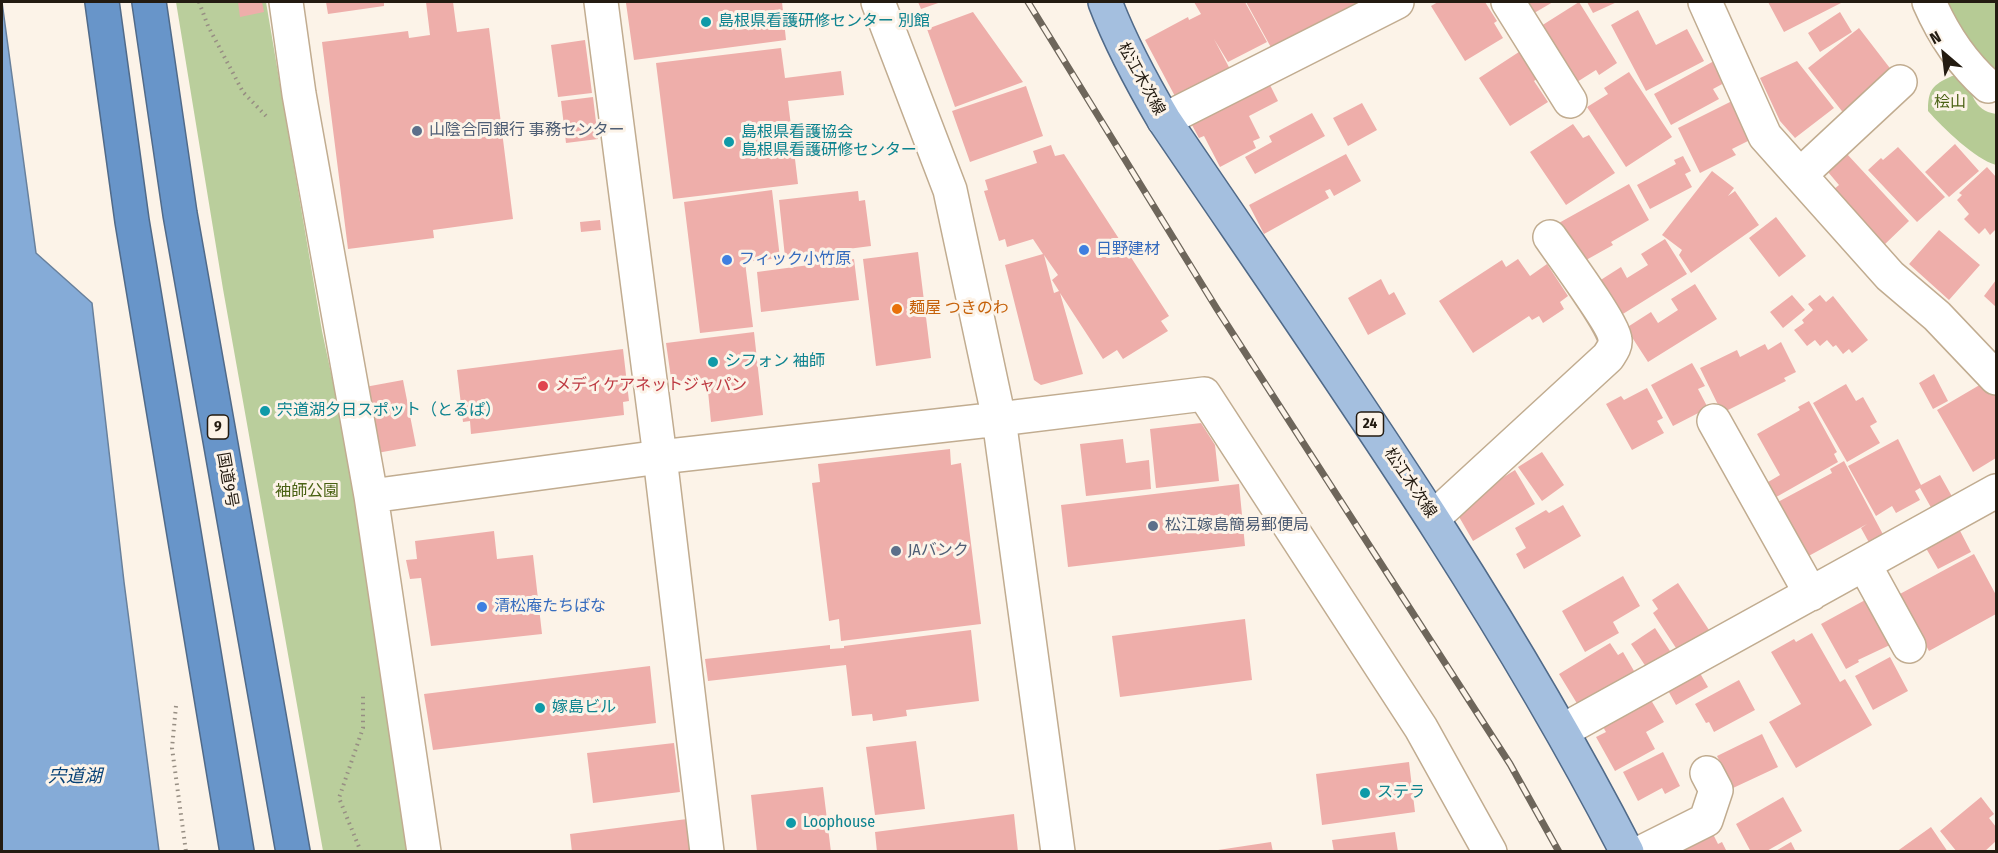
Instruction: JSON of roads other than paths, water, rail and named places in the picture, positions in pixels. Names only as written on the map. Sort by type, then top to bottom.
[{"type":"highway","points":[[102,2],[132,221],[237,852]]},
{"type":"highway","name":"国道9号","points":[[149,2],[180,214],[293,852]]},
{"type":"main road","name":"松江木次線","points":[[1105,2],[1118,38],[1140,81],[1433,518],[1562,731],[1627,852]]},
{"type":"street","points":[[286,2],[299,94],[371,496],[424,852]]},
{"type":"street","points":[[601,2],[660,457],[706,852]]},
{"type":"street","points":[[878,2],[950,190],[999,419],[1058,852]]},
{"type":"street","points":[[1164,120],[1397,2]]},
{"type":"street","points":[[1508,2],[1570,101]]},
{"type":"street","points":[[1705,2],[1765,136],[1890,276],[1937,316],[1996,378]]},
{"type":"street","points":[[1929,2],[1946,35],[1963,60],[1988,86]]},
{"type":"street","points":[[1800,175],[1900,82]]},
{"type":"street","points":[[1433,518],[1608,357],[1613,349],[1615,340],[1609,324],[1550,237]]},
{"type":"street","points":[[371,496],[660,457],[1204,394],[1421,728],[1490,852]]},
{"type":"street","points":[[1714,421],[1811,594]]},
{"type":"street","points":[[1562,731],[1996,491]]},
{"type":"street","points":[[1864,564],[1909,646]]},
{"type":"street","points":[[1642,852],[1706,820],[1716,790],[1707,772]]},
{"type":"water","name":"宍道湖","points":[[2,2],[36,253],[92,303],[124,582],[159,851],[2,851]]},
{"type":"railway","points":[[1028,2],[1217,309],[1510,764],[1559,852]]},
{"type":"place","name":"島根県看護研修センター 別館","points":[[706,22]]},
{"type":"place","name":"山陰合同銀行 事務センター","points":[[417,131]]},
{"type":"place","name":"島根県看護協会 島根県看護研修センター","points":[[729,142]]},
{"type":"place","name":"日野建材","points":[[1084,250]]},
{"type":"place","name":"フィック小竹原","points":[[727,260]]},
{"type":"place","name":"麺屋 つきのわ","points":[[897,309]]},
{"type":"place","name":"シフォン 袖師","points":[[713,362]]},
{"type":"place","name":"メディケアネットジャパン","points":[[543,386]]},
{"type":"place","name":"宍道湖夕日スポット（とるぱ）","points":[[265,411]]},
{"type":"place","name":"松江嫁島簡易郵便局","points":[[1153,526]]},
{"type":"place","name":"JAバンク","points":[[896,551]]},
{"type":"place","name":"清松庵たちばな","points":[[482,607]]},
{"type":"place","name":"嫁島ビル","points":[[540,708]]},
{"type":"place","name":"ステラ","points":[[1365,793]]},
{"type":"place","name":"Loophouse","points":[[791,823]]},
{"type":"park label","name":"桧山","points":[[1950,103]]},
{"type":"park label","name":"袖師公園","points":[[307,492]]}]
